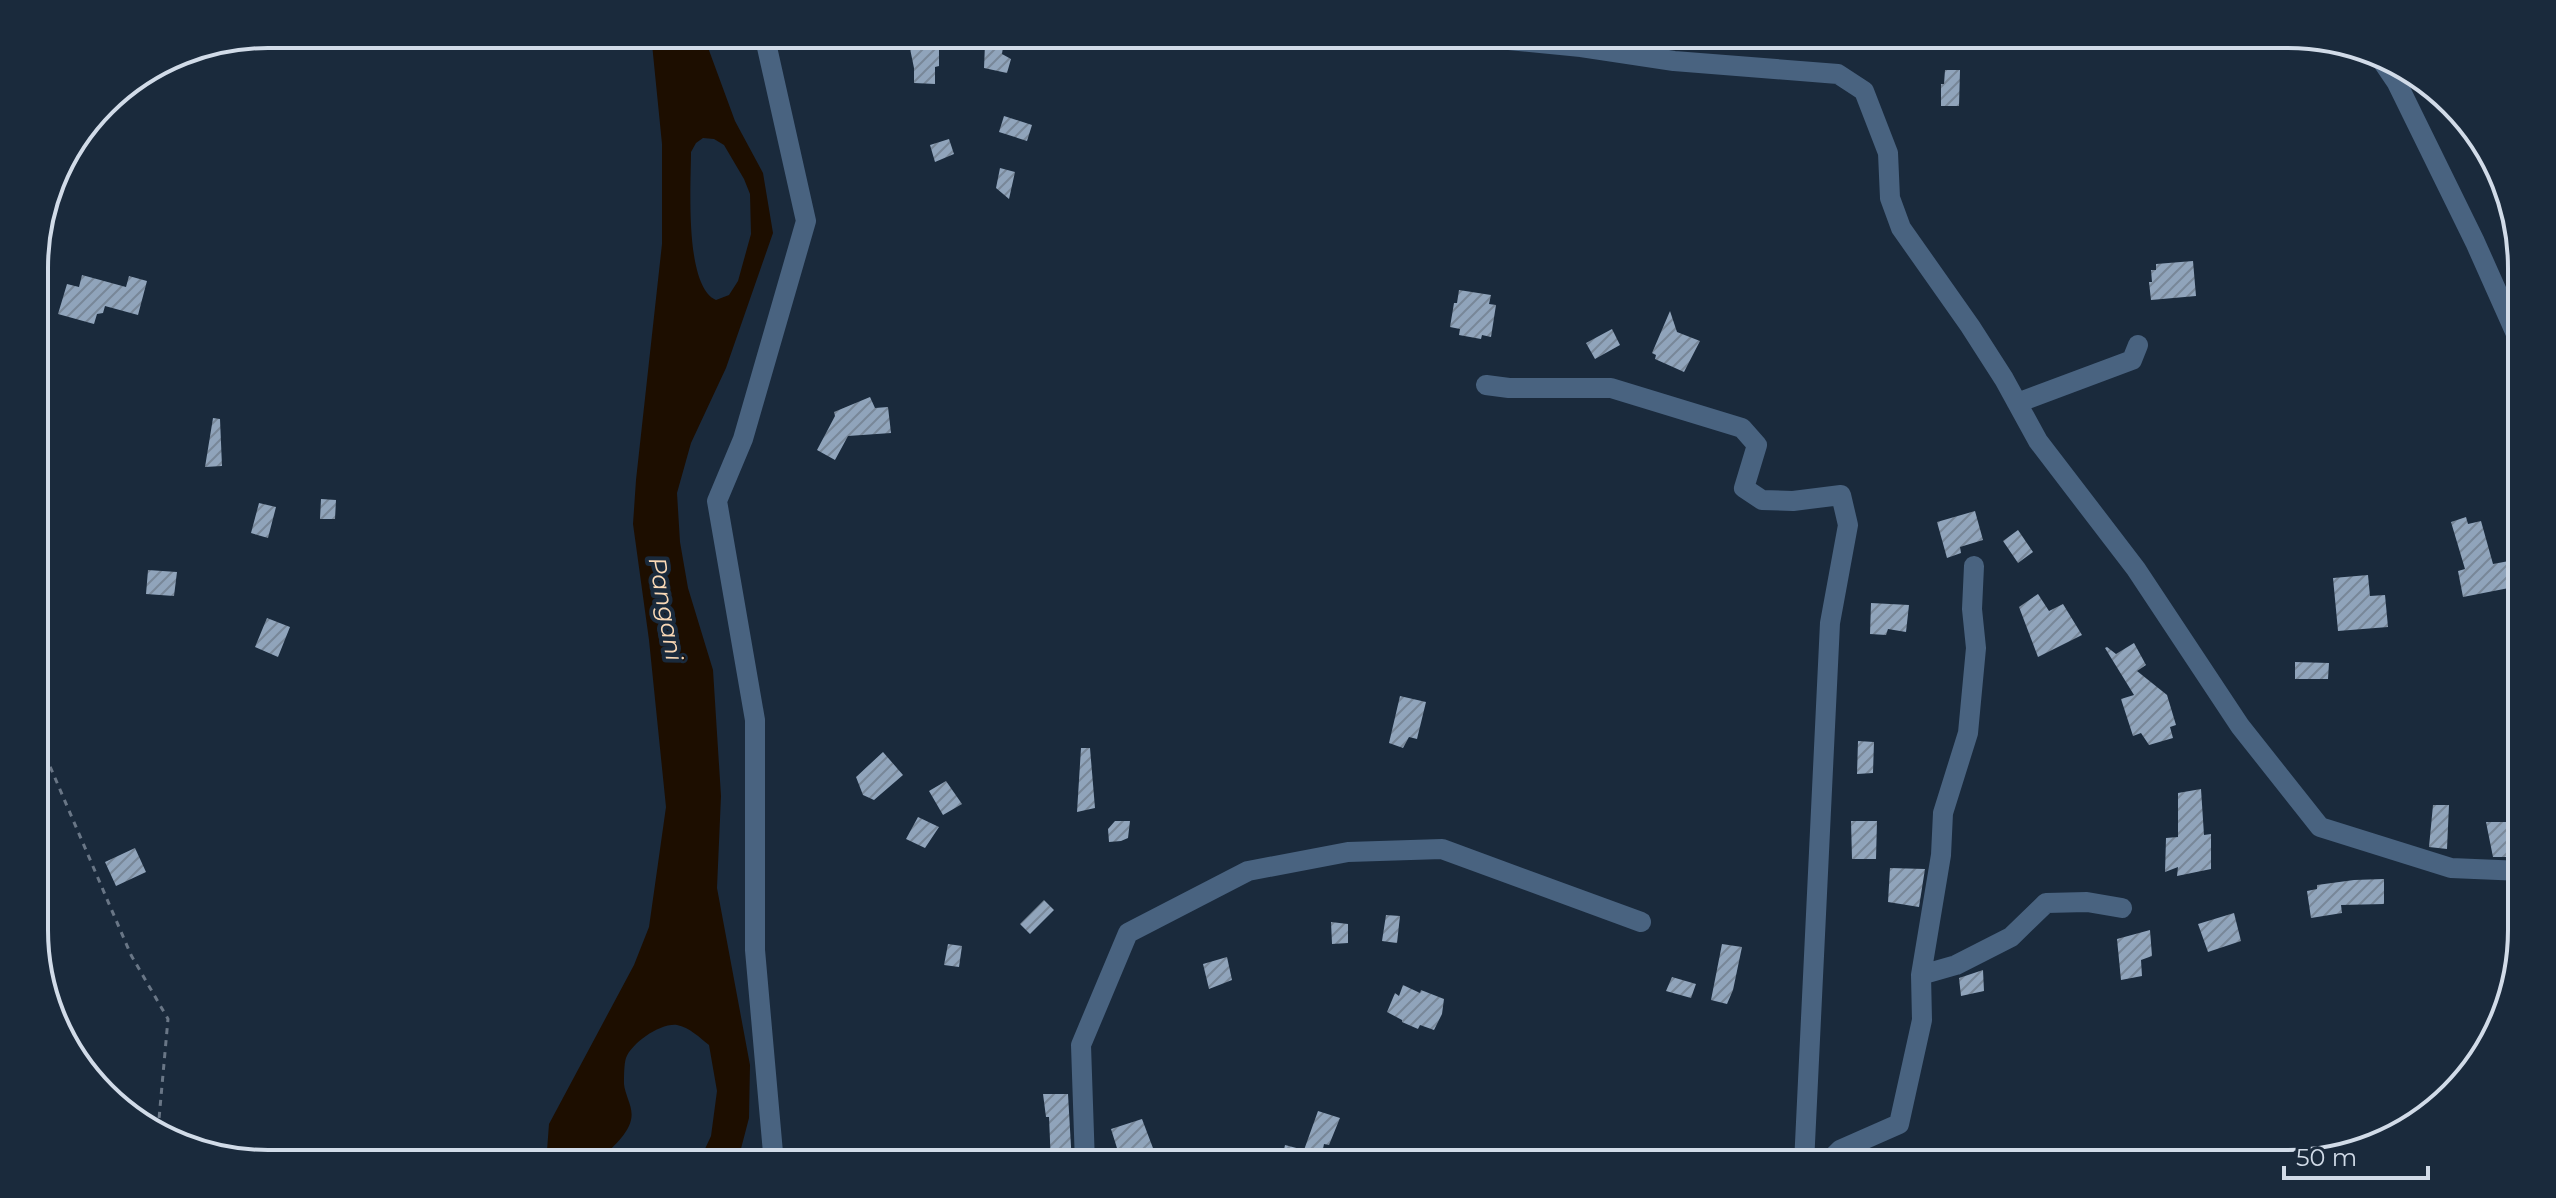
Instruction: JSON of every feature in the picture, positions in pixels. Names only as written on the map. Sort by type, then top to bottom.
[{"type":"street","points":[[767,48],[806,221],[743,439],[717,501],[755,720],[755,950],[773,1150]]},
{"type":"street","points":[[1588,48],[1674,61],[1838,74],[1864,91],[1888,153],[1890,198],[1901,228],[1970,326],[2038,441],[2136,569],[2240,726],[2320,827],[2451,868],[2508,870]]},
{"type":"street","points":[[2391,75],[2475,242],[2508,316]]},
{"type":"street","points":[[2017,403],[2132,360],[2138,345]]},
{"type":"street","points":[[1486,385],[1531,389],[1611,388],[1742,428],[1757,445],[1744,488],[1762,500],[1793,501],[1841,495],[1848,525],[1830,623],[1805,1150]]},
{"type":"street","points":[[1840,1150],[1899,1124],[1922,1020],[1921,975],[1941,855],[1943,813],[1968,733],[1976,648],[1972,609],[1974,566]]},
{"type":"street","points":[[1085,1150],[1081,1045],[1128,933],[1248,871],[1348,852],[1442,849],[1641,922]]},
{"type":"street","points":[[1921,975],[1956,965],[2011,937],[2046,903],[2087,902],[2122,908]]},
{"type":"path","points":[[48,762],[131,955],[168,1019],[159,1120]]},
{"type":"water","name":"Pangani","points":[[652,48],[708,48],[735,121],[763,173],[773,233],[726,368],[691,443],[677,493],[680,542],[688,588],[713,670],[721,796],[717,888],[750,1065],[749,1118],[741,1150],[704,1150],[711,1136],[717,1091],[709,1045],[686,1028],[670,1025],[647,1035],[626,1058],[624,1084],[632,1115],[626,1132],[610,1150],[547,1150],[549,1124],[634,965],[649,927],[666,807],[649,640],[633,524],[662,244],[662,144]],"holes":[[[703,138],[714,139],[724,145],[750,194],[751,234],[738,281],[729,295],[716,300],[706,291],[694,255],[690,209],[691,152]]]},
{"type":"building","points":[[910,48],[939,48],[935,84],[914,83]]},
{"type":"building","points":[[985,48],[1003,48],[1002,54],[1011,59],[1007,73],[984,68]]},
{"type":"building","points":[[1945,70],[1960,70],[1959,106],[1941,106],[1941,84],[1944,84]]},
{"type":"building","points":[[1004,116],[1032,125],[1027,141],[999,132]]},
{"type":"building","points":[[949,139],[954,154],[935,162],[930,145]]},
{"type":"building","points":[[1000,168],[1015,172],[1009,199],[996,188]]},
{"type":"building","points":[[2193,261],[2196,296],[2151,300],[2149,282],[2152,282],[2151,270],[2156,270],[2156,264]]},
{"type":"building","points":[[82,275],[126,287],[129,276],[147,281],[138,315],[105,306],[103,313],[97,314],[94,324],[58,314],[67,284],[79,287]]},
{"type":"building","points":[[1459,290],[1491,295],[1489,304],[1496,305],[1491,337],[1482,335],[1481,339],[1459,335],[1460,329],[1450,327]]},
{"type":"building","points":[[1670,311],[1677,332],[1700,341],[1684,372],[1655,359],[1656,355],[1652,353]]},
{"type":"building","points":[[1612,329],[1620,345],[1595,359],[1586,343]]},
{"type":"building","points":[[870,397],[875,408],[888,407],[891,433],[848,436],[835,460],[817,450],[835,416],[834,412]]},
{"type":"building","points":[[213,418],[220,419],[222,466],[205,467]]},
{"type":"building","points":[[321,499],[336,500],[335,519],[320,519]]},
{"type":"building","points":[[259,503],[276,507],[268,538],[251,533]]},
{"type":"building","points":[[1975,511],[1983,540],[1960,547],[1961,553],[1947,558],[1937,522]]},
{"type":"building","points":[[2466,517],[2468,524],[2481,521],[2493,564],[2508,561],[2508,588],[2463,597],[2458,571],[2465,569],[2451,522]]},
{"type":"building","points":[[2018,530],[2033,552],[2018,563],[2003,541]]},
{"type":"building","points":[[148,570],[177,572],[174,596],[146,594]]},
{"type":"building","points":[[2368,575],[2370,596],[2385,595],[2388,627],[2338,631],[2333,578]]},
{"type":"building","points":[[2038,594],[2049,611],[2063,604],[2082,635],[2038,657],[2019,607]]},
{"type":"building","points":[[1871,603],[1909,605],[1906,632],[1888,629],[1886,635],[1870,634]]},
{"type":"building","points":[[267,618],[290,627],[278,657],[255,647]]},
{"type":"building","points":[[2134,643],[2146,665],[2137,671],[2167,695],[2176,725],[2170,727],[2173,738],[2149,745],[2141,733],[2133,736],[2121,699],[2134,695],[2105,648],[2116,654]]},
{"type":"building","points":[[2295,662],[2329,663],[2328,679],[2295,679]]},
{"type":"building","points":[[1400,696],[1426,702],[1417,739],[1409,737],[1403,748],[1389,743]]},
{"type":"building","points":[[1858,741],[1874,742],[1873,773],[1857,774]]},
{"type":"building","points":[[1081,748],[1090,748],[1095,808],[1077,812]]},
{"type":"building","points":[[883,752],[903,775],[874,800],[863,795],[856,777]]},
{"type":"building","points":[[946,781],[962,804],[943,815],[929,791]]},
{"type":"building","points":[[2201,789],[2204,835],[2211,834],[2211,869],[2177,876],[2178,867],[2165,872],[2166,838],[2178,837],[2178,793]]},
{"type":"building","points":[[2433,805],[2449,805],[2447,849],[2429,847]]},
{"type":"building","points":[[918,817],[939,827],[925,848],[906,839]]},
{"type":"building","points":[[1115,821],[1130,821],[1128,838],[1109,842],[1108,829]]},
{"type":"building","points":[[1851,821],[1877,821],[1876,859],[1852,859]]},
{"type":"building","points":[[2486,822],[2508,822],[2508,857],[2493,857]]},
{"type":"building","points":[[135,848],[146,872],[116,886],[105,862]]},
{"type":"building","points":[[1890,868],[1925,869],[1919,907],[1888,902]]},
{"type":"building","points":[[2384,879],[2384,904],[2341,905],[2342,913],[2311,918],[2307,891],[2317,889],[2317,885]]},
{"type":"building","points":[[1044,900],[1054,910],[1030,934],[1020,924]]},
{"type":"building","points":[[2234,913],[2241,941],[2208,952],[2198,924]]},
{"type":"building","points":[[1386,915],[1400,916],[1397,943],[1382,941]]},
{"type":"building","points":[[1331,922],[1348,924],[1348,943],[1332,944]]},
{"type":"building","points":[[2150,930],[2152,956],[2141,960],[2142,976],[2121,980],[2117,939]]},
{"type":"building","points":[[948,944],[962,946],[959,967],[944,965]]},
{"type":"building","points":[[1722,944],[1742,947],[1727,1004],[1711,1000]]},
{"type":"building","points":[[1227,957],[1232,980],[1209,989],[1203,964]]},
{"type":"building","points":[[1983,970],[1984,991],[1961,996],[1959,978]]},
{"type":"building","points":[[1672,977],[1696,984],[1691,998],[1666,991]]},
{"type":"building","points":[[1403,985],[1444,999],[1442,1014],[1434,1030],[1420,1025],[1418,1029],[1387,1012],[1395,993],[1399,996]]},
{"type":"building","points":[[1043,1094],[1068,1094],[1071,1150],[1050,1150],[1049,1117],[1046,1117]]},
{"type":"building","points":[[1318,1111],[1340,1118],[1329,1145],[1324,1144],[1323,1150],[1304,1150]]},
{"type":"building","points":[[1142,1119],[1154,1150],[1118,1150],[1111,1129]]},
{"type":"building","points":[[1285,1145],[1304,1150],[1284,1150]]}]
